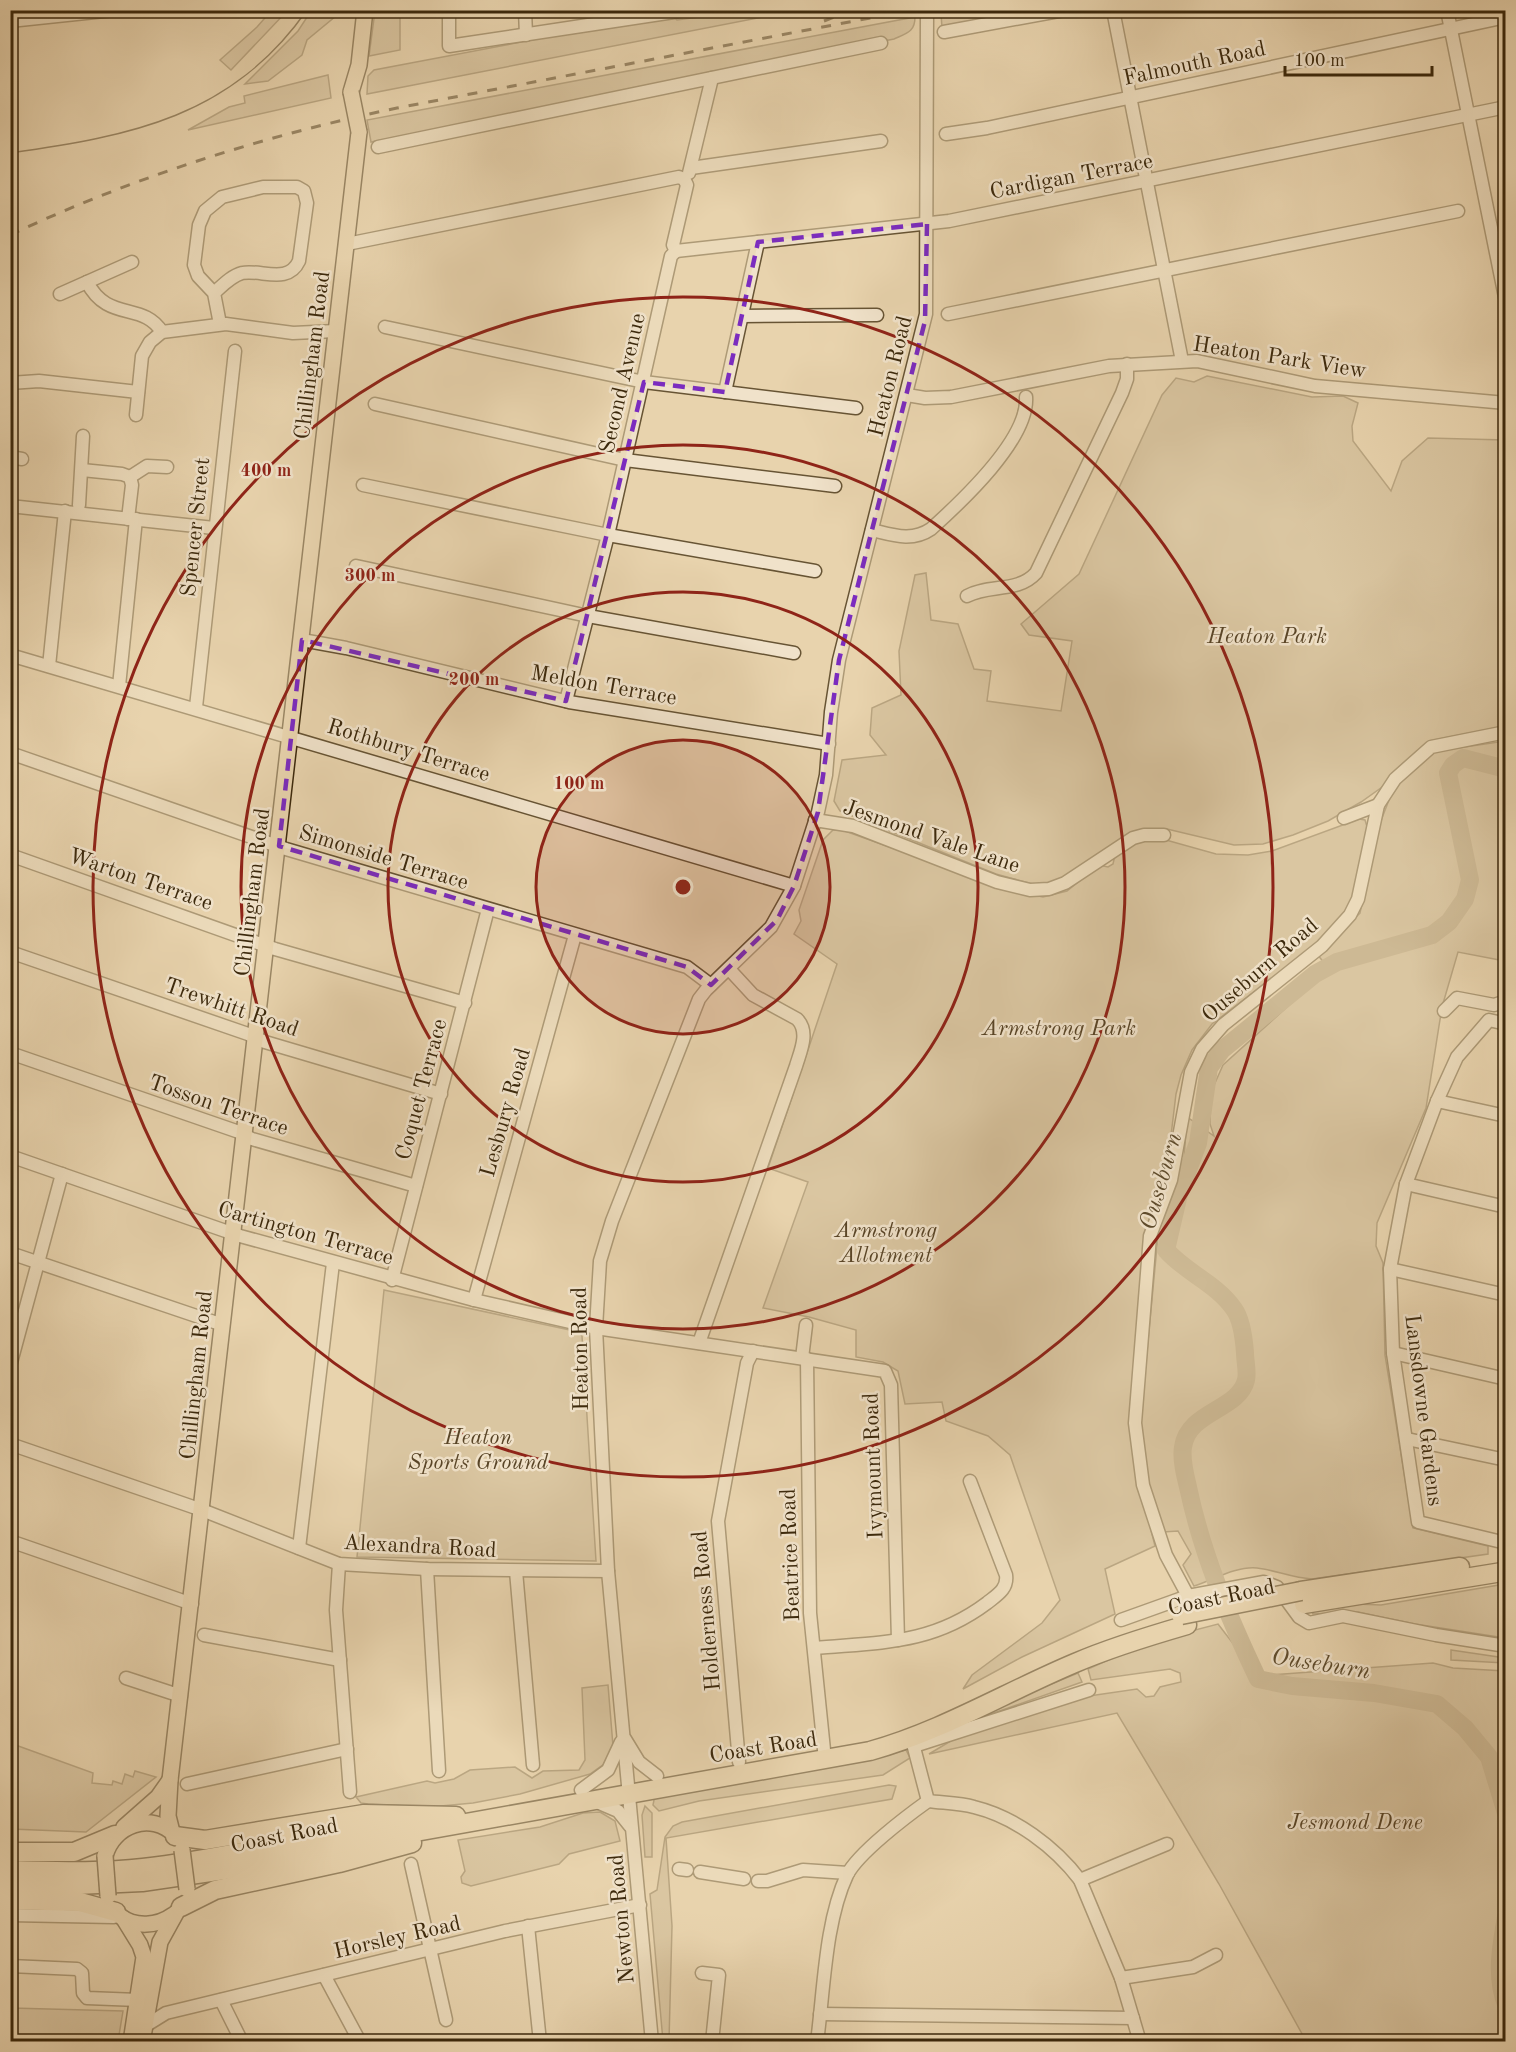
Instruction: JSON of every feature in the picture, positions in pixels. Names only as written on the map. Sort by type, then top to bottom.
[{"type":"highway","name":"Coast Road","points":[[628,1787],[657,1776],[867,1742],[907,1729],[1070,1652],[1120,1632],[1303,1597],[1501,1566]]},
{"type":"highway","name":"Coast Road","points":[[10,1883],[77,1885],[142,1882],[231,1869],[628,1787],[870,1752],[913,1743],[1073,1664],[1184,1620]]},
{"type":"highway","points":[[176,1839],[205,1840],[364,1814],[463,1820]]},
{"type":"highway","name":"Coast Road","points":[[10,1870],[74,1871],[142,1868],[229,1855],[376,1827],[463,1820]]},
{"type":"highway","points":[[181,1903],[215,1890],[349,1861],[463,1820]]},
{"type":"highway","points":[[10,1852],[74,1851],[118,1832]]},
{"type":"highway","points":[[10,1900],[80,1902],[117,1911]]},
{"type":"main road","name":"Chillingham Road","points":[[176,1839],[168,1816],[170,1780],[182,1696],[347,244],[359,132],[351,92],[358,65],[365,10]]},
{"type":"main road","points":[[142,2042],[145,2026],[143,1952],[117,1911],[105,1856],[118,1832],[158,1797],[170,1780]]},
{"type":"main road","points":[[118,1832],[141,1824],[176,1839],[181,1903],[160,1942],[131,2042]]},
{"type":"main road","points":[[117,1911],[138,1924],[154,1923],[181,1903]]},
{"type":"street","points":[[10,21],[114,10]]},
{"type":"street","points":[[449,10],[449,46],[643,14],[687,10]]},
{"type":"street","points":[[525,10],[526,35]]},
{"type":"street","name":"Heaton Road","points":[[628,1787],[608,1571],[596,1328],[600,1261],[612,1221],[688,1022],[702,994],[771,927],[794,886],[815,820],[826,775],[831,712],[839,660],[927,314],[927,10]]},
{"type":"street","points":[[944,32],[1064,10]]},
{"type":"street","points":[[1113,10],[1182,361]]},
{"type":"street","points":[[1447,10],[1505,296]]},
{"type":"street","name":"Falmouth Road","points":[[946,134],[1506,17]]},
{"type":"street","points":[[378,147],[881,43]]},
{"type":"street","name":"Second Avenue","points":[[566,701],[608,535],[671,256],[676,251],[673,245],[687,185],[687,173],[712,78]]},
{"type":"street","name":"Cardigan Terrace","points":[[676,251],[927,224],[1506,107]]},
{"type":"street","points":[[347,244],[679,177],[687,173],[881,141]]},
{"type":"street","points":[[214,293],[240,273],[282,275],[295,268],[299,261],[307,198],[301,188],[263,187],[222,197],[205,211],[198,225],[194,265],[198,276],[214,293],[220,324]]},
{"type":"street","points":[[948,314],[1458,211]]},
{"type":"street","points":[[725,392],[758,242]]},
{"type":"street","points":[[60,294],[132,262]]},
{"type":"street","points":[[87,282],[103,304],[146,317],[157,324],[162,332]]},
{"type":"street","points":[[742,316],[877,315]]},
{"type":"street","points":[[136,415],[142,356],[150,342],[162,332],[220,324],[293,333],[336,331]]},
{"type":"street","points":[[385,327],[644,382],[856,408]]},
{"type":"street","name":"Spencer Street","points":[[196,707],[235,351]]},
{"type":"street","name":"Heaton Park View","points":[[907,395],[925,398],[951,397],[1127,364],[1182,361],[1212,363],[1315,386],[1506,403]]},
{"type":"street","points":[[967,596],[980,590],[1018,585],[1036,573],[1122,393],[1127,379],[1127,364]]},
{"type":"street","points":[[10,383],[39,381],[138,392]]},
{"type":"street","points":[[872,530],[904,538],[931,529],[1003,455],[1023,418],[1026,398]]},
{"type":"street","points":[[375,404],[625,460],[835,486]]},
{"type":"street","points":[[79,505],[83,436]]},
{"type":"street","points":[[130,477],[147,466],[168,467]]},
{"type":"street","points":[[82,470],[122,474],[130,477]]},
{"type":"street","points":[[119,686],[132,519],[130,477]]},
{"type":"street","points":[[363,485],[608,535],[814,571]]},
{"type":"street","points":[[10,506],[214,528]]},
{"type":"street","points":[[49,666],[65,511]]},
{"type":"street","points":[[356,566],[588,616],[794,653]]},
{"type":"street","name":"Meldon Terrace","points":[[302,640],[346,648],[566,701],[829,744]]},
{"type":"street","name":"Rothbury Terrace","points":[[10,655],[196,707],[794,886]]},
{"type":"street","name":"Ouseburn Road","points":[[1188,1596],[1162,1546],[1143,1485],[1137,1451],[1136,1413],[1145,1323],[1150,1236],[1171,1180],[1185,1091],[1197,1060],[1209,1040],[1223,1025],[1317,950],[1350,915],[1358,899],[1378,805],[1395,779],[1431,747],[1506,732]]},
{"type":"street","name":"Simonside Terrace","points":[[10,753],[279,846],[687,967],[711,985]]},
{"type":"street","points":[[1344,818],[1378,805]]},
{"type":"street","name":"Jesmond Vale Lane","points":[[815,820],[853,826],[1005,885],[1041,890],[1065,883],[1133,838],[1144,835],[1164,835]]},
{"type":"street","name":"Warton Terrace","points":[[10,855],[268,945],[465,1003]]},
{"type":"street","name":"Coquet Terrace","points":[[392,1280],[488,909]]},
{"type":"street","name":"Lesbury Road","points":[[474,1300],[575,935]]},
{"type":"street","name":"Trewhitt Road","points":[[10,952],[256,1038],[441,1094]]},
{"type":"street","points":[[699,1343],[796,1066],[804,1034],[800,1022],[749,992],[729,969]]},
{"type":"street","points":[[1444,1011],[1457,998],[1494,1005],[1506,1001]]},
{"type":"street","name":"Lansdowne Gardens","points":[[1506,1024],[1489,1020],[1457,1057],[1437,1101],[1406,1184],[1390,1269],[1393,1353],[1418,1522],[1506,1543]]},
{"type":"street","name":"Tosson Terrace","points":[[10,1053],[245,1136],[417,1186]]},
{"type":"street","points":[[1437,1101],[1506,1116]]},
{"type":"street","name":"Cartington Terrace","points":[[10,1156],[233,1234],[392,1280],[596,1328],[699,1343]]},
{"type":"street","points":[[10,1366],[12,1350],[39,1262],[62,1174]]},
{"type":"street","points":[[1406,1184],[1506,1207]]},
{"type":"street","points":[[10,1253],[223,1325]]},
{"type":"street","points":[[299,1548],[333,1263]]},
{"type":"street","points":[[1390,1269],[1506,1295]]},
{"type":"street","name":"Beatrice Road","points":[[806,1325],[804,1358],[810,1613],[824,1750]]},
{"type":"street","name":"Ivymount Road","points":[[699,1343],[879,1368],[888,1374],[890,1379],[898,1640]]},
{"type":"street","name":"Holderness Road","points":[[740,1762],[718,1521],[747,1363],[753,1351]]},
{"type":"street","points":[[1393,1353],[1506,1379]]},
{"type":"street","points":[[1407,1439],[1506,1460]]},
{"type":"street","name":"Alexandra Road","points":[[10,1444],[202,1510],[339,1564],[427,1569],[608,1571]]},
{"type":"street","points":[[815,1648],[924,1636],[949,1628],[1000,1593],[1006,1584],[1006,1575],[970,1481]]},
{"type":"street","points":[[10,1541],[192,1604]]},
{"type":"street","points":[[339,1564],[336,1610],[350,1792]]},
{"type":"street","points":[[427,1569],[439,1771]]},
{"type":"street","points":[[516,1571],[533,1765]]},
{"type":"street","points":[[1121,1620],[1188,1596],[1259,1582],[1271,1583],[1280,1591],[1299,1617],[1309,1623],[1343,1616],[1417,1632],[1506,1646]]},
{"type":"street","points":[[204,1635],[340,1660]]},
{"type":"street","points":[[126,1678],[182,1696]]},
{"type":"street","points":[[928,1801],[913,1743],[1089,1690]]},
{"type":"street","points":[[623,1735],[618,1753],[608,1770],[585,1796],[614,1808],[624,1816],[632,1830]]},
{"type":"street","name":"Heaton Road","points":[[623,1735],[639,1762],[657,1776]]},
{"type":"street","points":[[187,1784],[347,1749]]},
{"type":"street","name":"Newton Road","points":[[628,1787],[652,2042]]},
{"type":"street","points":[[817,2042],[836,1908],[848,1873],[895,1824],[928,1801],[975,1807],[1018,1825],[1059,1856],[1080,1880],[1121,1978],[1140,2042]]},
{"type":"street","points":[[1080,1880],[1167,1844]]},
{"type":"street","points":[[411,1864],[446,2020]]},
{"type":"street","points":[[758,1881],[767,1881],[803,1870],[848,1873]]},
{"type":"street","points":[[700,1872],[744,1879]]},
{"type":"street","name":"Horsley Road","points":[[145,2026],[166,2013],[528,1926],[640,1905]]},
{"type":"street","points":[[10,1915],[117,1911]]},
{"type":"street","points":[[528,1926],[540,2042]]},
{"type":"street","points":[[1121,1978],[1193,1967],[1216,1955]]},
{"type":"street","points":[[10,1966],[76,1969],[82,1973],[83,1994],[87,1998],[144,2001],[166,2013]]},
{"type":"street","points":[[702,1973],[719,1975],[712,2042]]},
{"type":"street","points":[[324,1975],[360,2042]]},
{"type":"street","points":[[221,2000],[242,2042]]},
{"type":"street","points":[[820,2014],[1133,2018]]},
{"type":"highlighted area","points":[[927,224],[925,321],[839,660],[818,812],[794,886],[777,920],[711,985],[687,967],[279,846],[302,640],[566,701],[644,382],[725,392],[758,242]]},
{"type":"green space","points":[[956,10],[1028,11],[942,28],[941,13]]},
{"type":"green space","points":[[271,11],[287,11],[231,70],[220,60],[257,27]]},
{"type":"green space","points":[[311,11],[342,11],[307,40],[302,55],[268,81],[245,84],[298,31]]},
{"type":"green space","points":[[375,11],[400,11],[400,50],[369,56]]},
{"type":"green space","points":[[745,11],[794,11],[367,94],[368,76],[374,70],[659,16],[674,17],[677,20]]},
{"type":"green space","points":[[915,17],[912,29],[894,39],[371,142],[367,120]]},
{"type":"green space","points":[[328,75],[331,98],[188,130],[229,107],[245,103],[244,96]]},
{"type":"green space","name":"Heaton Park","points":[[1207,376],[1312,397],[1343,396],[1358,403],[1352,426],[1353,441],[1391,491],[1402,461],[1428,438],[1505,440],[1505,726],[1429,741],[1385,785],[1361,802],[1328,821],[1293,835],[1263,844],[1234,845],[1167,829],[1145,829],[1062,881],[1044,887],[996,874],[840,811],[834,801],[842,760],[886,755],[870,735],[872,708],[901,695],[899,651],[915,575],[926,573],[931,620],[958,624],[974,669],[991,671],[987,701],[1061,711],[1072,641],[1029,635],[1021,624],[1079,574],[1162,395],[1176,378],[1194,382]]},
{"type":"green space","points":[[1505,741],[1505,961],[1458,952],[1442,1007],[1426,1108],[1377,1223],[1376,1246],[1383,1263],[1385,1355],[1413,1528],[1488,1546],[1488,1554],[1312,1579],[1249,1568],[1233,1571],[1194,1586],[1183,1565],[1191,1554],[1178,1531],[1163,1532],[1144,1470],[1139,1435],[1159,1226],[1184,1158],[1187,1117],[1214,1136],[1210,1124],[1211,1092],[1223,1065],[1329,969],[1317,954],[1360,913],[1377,831],[1394,787],[1431,752]]},
{"type":"green space","name":"Armstrong Park","points":[[1359,819],[1365,820],[1368,830],[1353,900],[1342,920],[1312,948],[1212,1024],[1192,1050],[1181,1075],[1176,1094],[1166,1177],[1155,1208],[1135,1389],[1149,1522],[1155,1546],[1105,1569],[1115,1614],[1022,1657],[963,1689],[972,1675],[1042,1623],[1060,1600],[1010,1455],[988,1436],[946,1421],[942,1402],[905,1404],[898,1371],[883,1362],[856,1357],[856,1330],[809,1317],[763,1308],[808,1182],[768,1168],[837,964],[794,934],[801,921],[799,910],[823,840],[833,830],[842,830],[1007,889],[1043,897],[1067,891],[1099,865],[1108,867],[1113,864],[1115,855],[1134,841],[1166,840],[1216,854],[1248,855],[1272,851]]},
{"type":"green space","name":"Heaton Sports Ground","points":[[384,1290],[579,1332],[582,1336],[596,1561],[357,1557]]},
{"type":"green space","points":[[1505,1584],[1505,1638],[1415,1624],[1358,1612],[1313,1614],[1311,1609],[1357,1604],[1381,1605]]},
{"type":"green space","name":"Jesmond Dene","points":[[1218,1624],[1258,1676],[1433,1663],[1453,1668],[1505,1671],[1505,2041],[1306,2041],[1219,1884],[1117,1713],[929,1754],[954,1739],[1089,1696],[1137,1689],[1146,1697],[1154,1696],[1160,1687],[1181,1682],[1180,1673],[1170,1669],[1091,1680],[1088,1669],[1149,1642]]},
{"type":"green space","points":[[1451,1650],[1505,1658],[1505,1663],[1451,1660]]},
{"type":"green space","points":[[1078,1673],[1082,1682],[988,1715],[993,1708]]},
{"type":"green space","points":[[608,1685],[613,1746],[604,1764],[590,1774],[520,1794],[473,1803],[430,1807],[368,1804],[361,1803],[356,1797],[427,1781],[435,1783],[454,1779],[470,1770],[515,1767],[532,1778],[543,1771],[579,1770],[585,1760],[582,1688]]},
{"type":"green space","points":[[10,1743],[93,1773],[92,1783],[112,1785],[113,1781],[122,1784],[125,1774],[133,1777],[135,1771],[156,1777],[86,1832],[11,1829]]},
{"type":"green space","points":[[906,1750],[910,1758],[883,1775],[699,1801],[659,1811],[653,1805],[655,1795]]},
{"type":"green space","points":[[889,1785],[896,1786],[892,1799],[666,1838],[672,1926],[669,2041],[663,2041],[650,1894],[657,1890],[665,1837],[673,1826],[682,1822]]},
{"type":"green space","points":[[645,1806],[652,1813],[652,1857],[645,1857],[642,1815]]},
{"type":"green space","points":[[600,1812],[615,1821],[620,1841],[569,1854],[559,1864],[471,1886],[462,1883],[461,1877],[465,1871],[458,1840],[540,1827],[583,1813]]},
{"type":"green space","points":[[11,2008],[123,2011],[118,2041],[11,2041]]},
{"type":"waterway","name":"Ouseburn","points":[[1506,769],[1463,758],[1453,765],[1448,773],[1470,880],[1465,899],[1449,922],[1432,935],[1337,962],[1315,974],[1222,1050],[1209,1068],[1198,1143],[1179,1194],[1166,1250],[1227,1300],[1237,1313],[1242,1330],[1246,1380],[1234,1398],[1194,1426],[1187,1435],[1183,1457],[1194,1512],[1209,1561],[1258,1679],[1292,1686],[1374,1693],[1437,1704],[1465,1728],[1489,1757],[1506,1813]]},
{"type":"waterway","name":"Ouseburn","points":[[1506,1917],[1500,1972],[1506,2004]]},
{"type":"tunnel","points":[[1499,1561],[1506,1560]]},
{"type":"tram line","points":[[10,153],[97,139],[176,115],[212,98],[246,75],[278,46],[307,10]]},
{"type":"railway","points":[[824,21],[852,10]]},
{"type":"railway","points":[[10,235],[104,195],[200,160],[347,119],[912,10]]},
{"type":"park label","name":"Armstrong Allotment","points":[[886,1242]]}]
